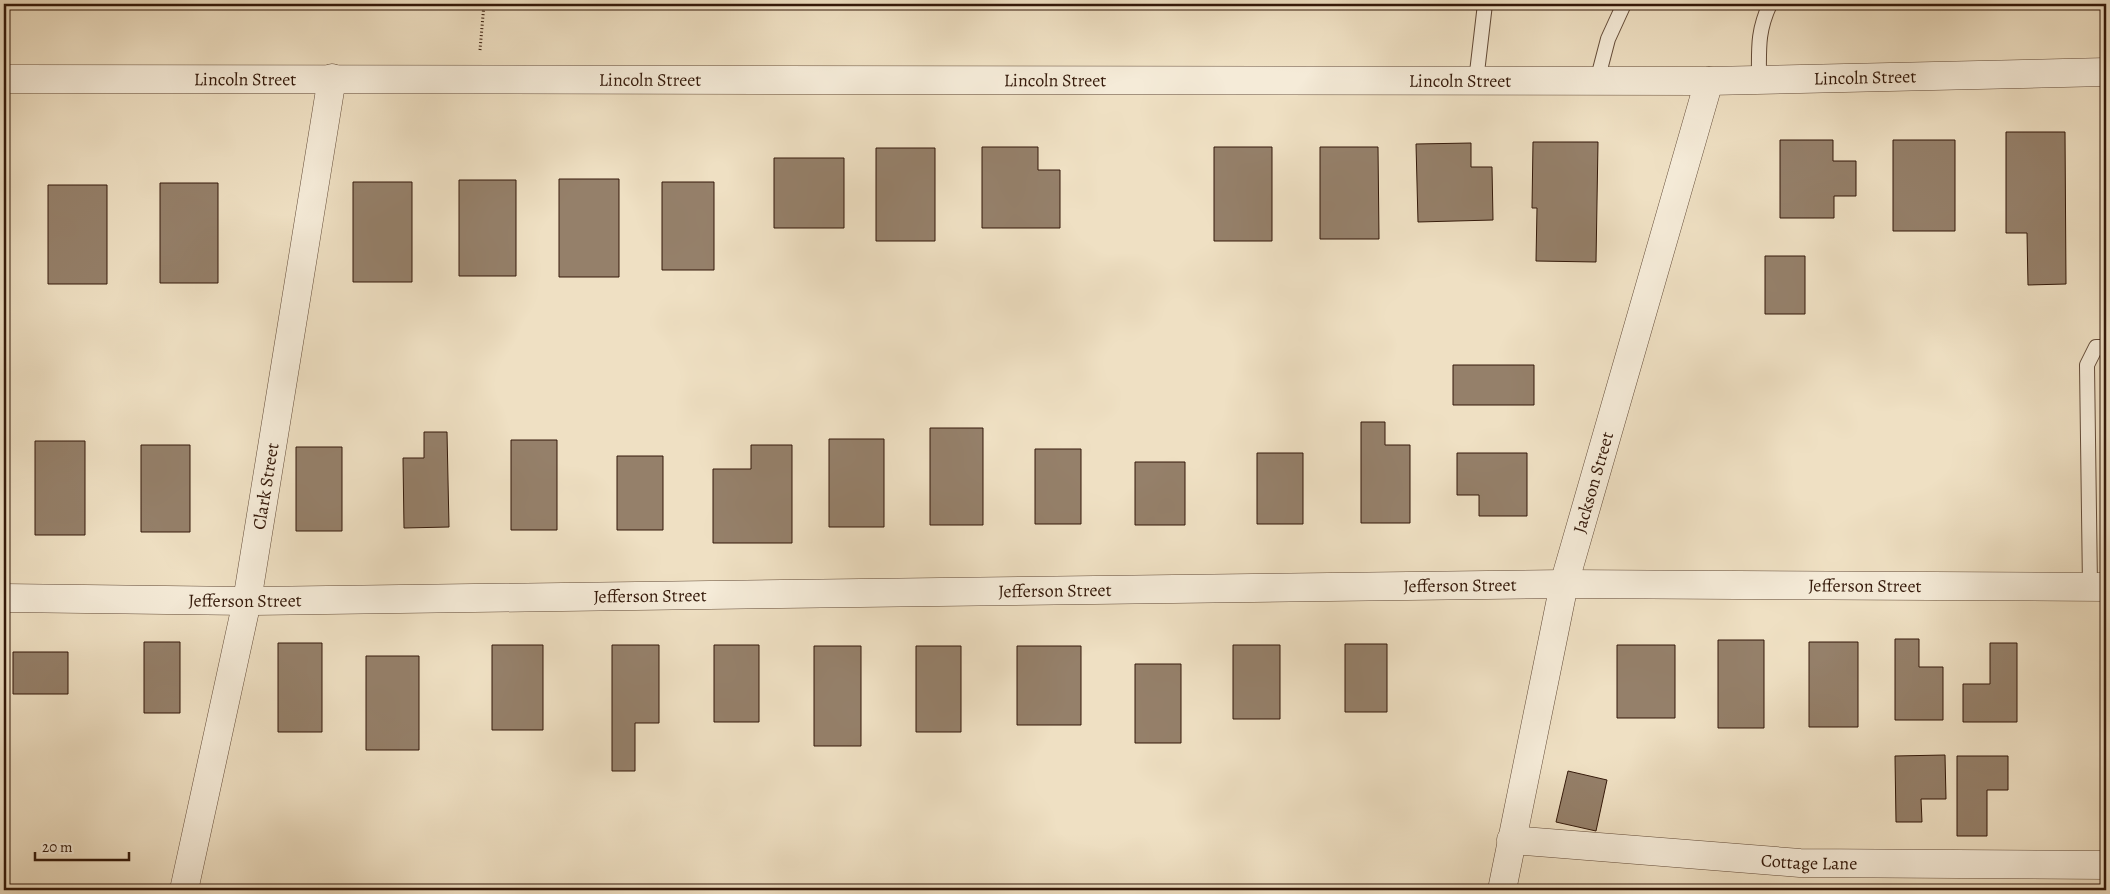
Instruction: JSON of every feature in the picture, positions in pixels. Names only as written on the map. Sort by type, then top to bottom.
[{"type":"street","name":"Lincoln Street","points":[[4,79],[1709,81],[2106,72]]},
{"type":"street","name":"Clark Street","points":[[184,890],[247,601],[332,78]]},
{"type":"street","name":"Jackson Street","points":[[1502,890],[1564,584],[1709,81]]},
{"type":"street","name":"Jefferson Street","points":[[4,598],[247,601],[1564,584],[2098,587]]},
{"type":"street","name":"Cottage Lane","points":[[1512,840],[1800,863],[2106,865]]},
{"type":"lane","points":[[1476,81],[1485,4]]},
{"type":"lane","points":[[1597,81],[1608,39],[1624,4]]},
{"type":"lane","points":[[1759,80],[1758,41],[1762,22],[1770,4]]},
{"type":"lane","points":[[2098,587],[2087,365],[2096,347],[2106,347]]},
{"type":"path","points":[[478,79],[484,4]]},
{"type":"building","points":[[2006,132],[2065,132],[2066,284],[2028,285],[2027,233],[2006,233]]},
{"type":"building","points":[[1780,140],[1833,140],[1833,161],[1856,161],[1856,196],[1834,196],[1834,218],[1780,218]]},
{"type":"building","points":[[1893,140],[1955,140],[1955,231],[1893,231]]},
{"type":"building","points":[[1533,142],[1598,142],[1596,262],[1536,261],[1537,208],[1532,208]]},
{"type":"building","points":[[1471,143],[1471,167],[1492,167],[1493,220],[1418,222],[1416,144]]},
{"type":"building","points":[[982,147],[1038,147],[1038,170],[1060,170],[1060,228],[982,228]]},
{"type":"building","points":[[1214,147],[1272,147],[1272,241],[1214,241]]},
{"type":"building","points":[[1320,147],[1378,147],[1379,239],[1320,239]]},
{"type":"building","points":[[876,148],[935,148],[935,241],[876,241]]},
{"type":"building","points":[[774,158],[844,158],[844,228],[774,228]]},
{"type":"building","points":[[559,179],[619,179],[619,277],[559,277]]},
{"type":"building","points":[[459,180],[516,180],[516,276],[459,276]]},
{"type":"building","points":[[353,182],[412,182],[412,282],[353,282]]},
{"type":"building","points":[[662,182],[714,182],[714,270],[662,270]]},
{"type":"building","points":[[160,183],[218,183],[218,283],[160,283]]},
{"type":"building","points":[[48,185],[107,185],[107,284],[48,284]]},
{"type":"building","points":[[1765,256],[1805,256],[1805,314],[1765,314]]},
{"type":"building","points":[[1453,365],[1534,365],[1534,405],[1453,405]]},
{"type":"building","points":[[1361,422],[1385,422],[1385,445],[1410,445],[1410,523],[1361,523]]},
{"type":"building","points":[[930,428],[983,428],[983,525],[930,525]]},
{"type":"building","points":[[424,432],[447,432],[449,527],[404,528],[403,458],[424,458]]},
{"type":"building","points":[[829,439],[884,439],[884,527],[829,527]]},
{"type":"building","points":[[511,440],[557,440],[557,530],[511,530]]},
{"type":"building","points":[[35,441],[85,441],[85,535],[35,535]]},
{"type":"building","points":[[141,445],[190,445],[190,532],[141,532]]},
{"type":"building","points":[[751,445],[792,445],[792,543],[713,543],[713,469],[751,469]]},
{"type":"building","points":[[296,447],[342,447],[342,531],[296,531]]},
{"type":"building","points":[[1035,449],[1081,449],[1081,524],[1035,524]]},
{"type":"building","points":[[1257,453],[1303,453],[1303,524],[1257,524]]},
{"type":"building","points":[[1457,453],[1527,453],[1527,516],[1479,516],[1479,495],[1457,495]]},
{"type":"building","points":[[617,456],[663,456],[663,530],[617,530]]},
{"type":"building","points":[[1135,462],[1185,462],[1185,525],[1135,525]]},
{"type":"building","points":[[1895,639],[1919,639],[1919,667],[1943,667],[1943,720],[1895,720]]},
{"type":"building","points":[[1718,640],[1764,640],[1764,728],[1718,728]]},
{"type":"building","points":[[144,642],[180,642],[180,713],[144,713]]},
{"type":"building","points":[[1809,642],[1858,642],[1858,727],[1809,727]]},
{"type":"building","points":[[278,643],[322,643],[322,732],[278,732]]},
{"type":"building","points":[[1990,643],[2017,643],[2017,722],[1963,722],[1963,684],[1990,684]]},
{"type":"building","points":[[1345,644],[1387,644],[1387,712],[1345,712]]},
{"type":"building","points":[[492,645],[543,645],[543,730],[492,730]]},
{"type":"building","points":[[612,645],[659,645],[659,723],[635,723],[635,771],[612,771]]},
{"type":"building","points":[[714,645],[759,645],[759,722],[714,722]]},
{"type":"building","points":[[1233,645],[1280,645],[1280,719],[1233,719]]},
{"type":"building","points":[[1617,645],[1675,645],[1675,718],[1617,718]]},
{"type":"building","points":[[814,646],[861,646],[861,746],[814,746]]},
{"type":"building","points":[[916,646],[961,646],[961,732],[916,732]]},
{"type":"building","points":[[1017,646],[1081,646],[1081,725],[1017,725]]},
{"type":"building","points":[[13,652],[68,652],[68,694],[13,694]]},
{"type":"building","points":[[366,656],[419,656],[419,750],[366,750]]},
{"type":"building","points":[[1135,664],[1181,664],[1181,743],[1135,743]]},
{"type":"building","points":[[1945,755],[1946,799],[1921,799],[1922,822],[1896,822],[1895,756]]},
{"type":"building","points":[[1957,756],[2008,756],[2008,790],[1987,790],[1987,836],[1957,836]]},
{"type":"building","points":[[1568,771],[1607,780],[1596,831],[1556,822]]}]
